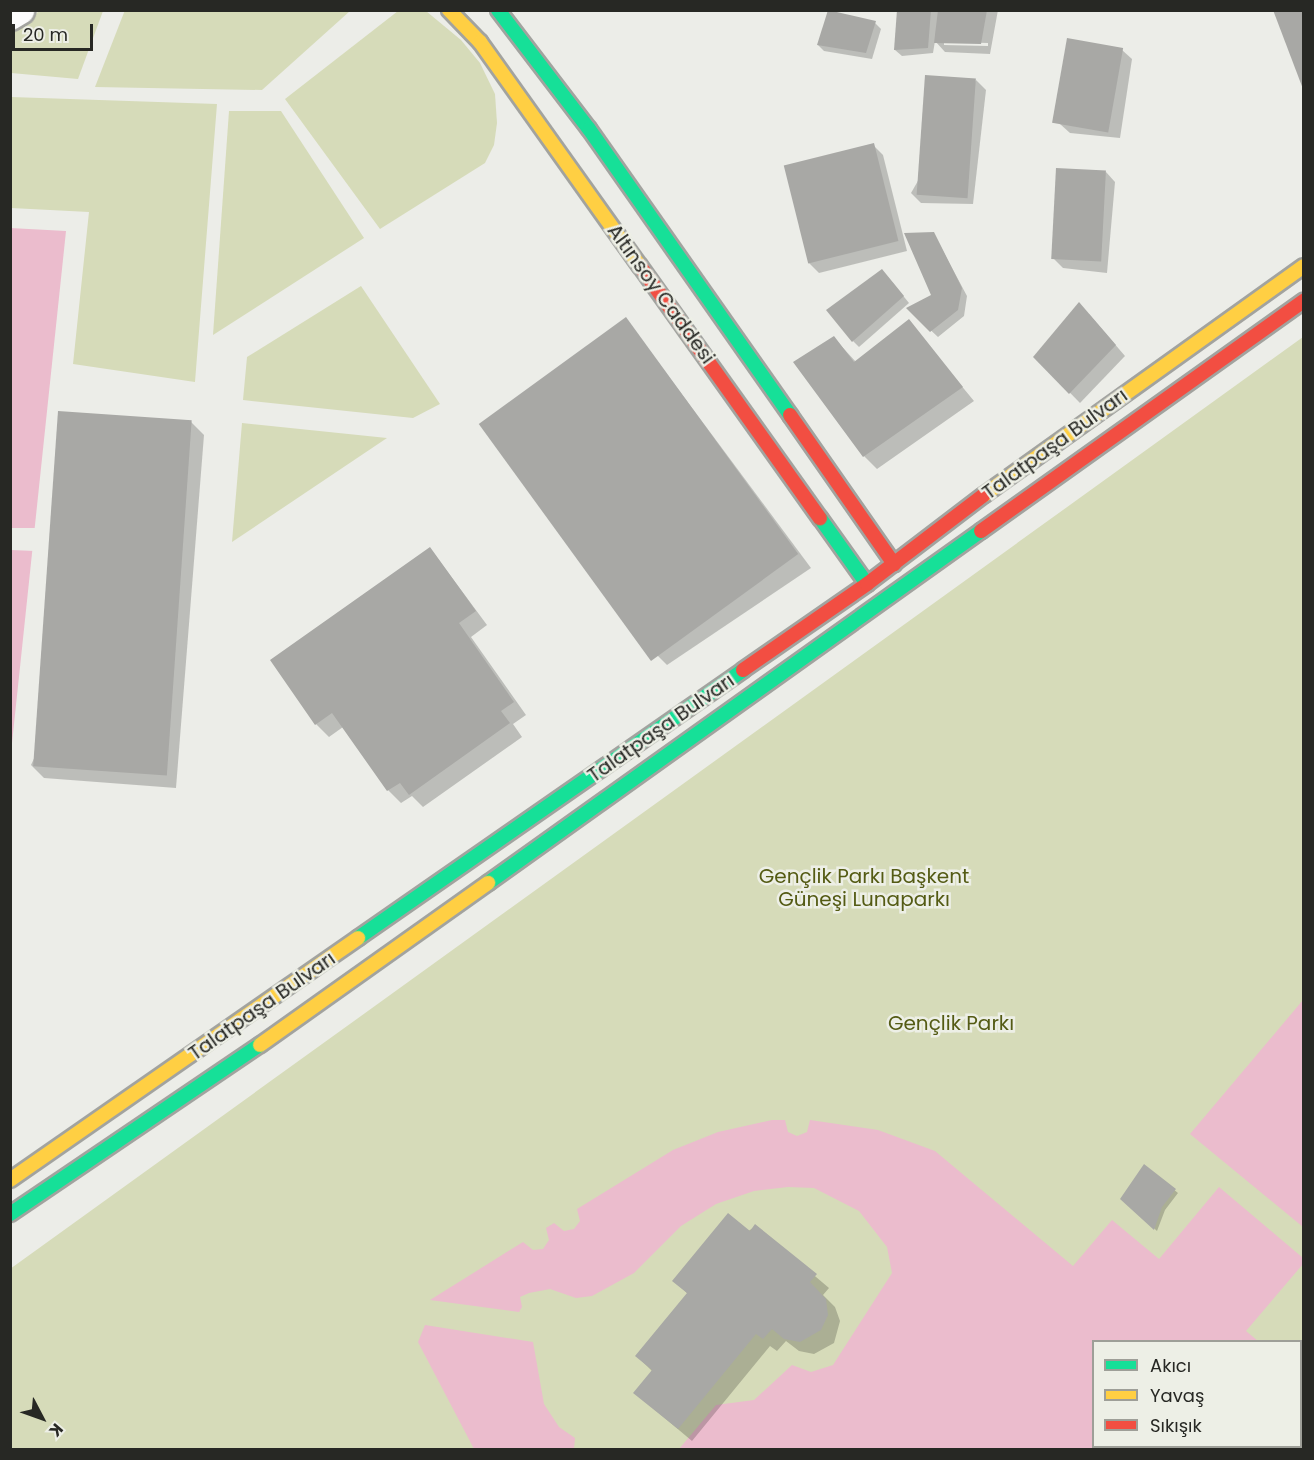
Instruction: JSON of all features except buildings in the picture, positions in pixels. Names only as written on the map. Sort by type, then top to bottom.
[{"type":"main road","name":"Altınsoy Caddesi","points":[[449,10],[480,42],[867,584]]},
{"type":"main road","name":"Altınsoy Caddesi","points":[[498,10],[589,129],[894,564]]},
{"type":"main road","name":"Talatpaşa Bulvarı","points":[[10,1180],[867,584],[979,498],[1304,266]]},
{"type":"main road","name":"Talatpaşa Bulvarı","points":[[10,1214],[258,1047],[1304,301]]},
{"type":"street","points":[[10,16],[20,10]]},
{"type":"green space","points":[[125,10],[350,11],[262,90],[95,87]]},
{"type":"green space","points":[[40,11],[103,11],[78,79],[11,73],[11,27]]},
{"type":"green space","points":[[398,11],[426,11],[461,40],[480,63],[495,94],[497,123],[494,145],[485,163],[380,229],[285,99]]},
{"type":"green space","points":[[11,97],[217,104],[195,382],[73,364],[89,212],[11,208]]},
{"type":"green space","points":[[229,111],[281,111],[364,238],[213,335]]},
{"type":"green space","points":[[361,286],[440,404],[413,418],[243,400],[247,357]]},
{"type":"green space","name":"Gençlik Parkı","points":[[1303,337],[1303,1449],[11,1449],[10,1269]]},
{"type":"green space","points":[[242,423],[387,438],[232,542]]},
{"type":"shaded area","points":[[10,228],[66,231],[12,743],[10,743]]},
{"type":"shaded area","points":[[1303,1000],[1303,1227],[1190,1134]]},
{"type":"shaded area","points":[[772,1120],[785,1120],[788,1132],[797,1136],[807,1132],[810,1120],[878,1130],[935,1151],[1073,1266],[1112,1220],[1159,1259],[1219,1187],[1303,1258],[1303,1264],[1246,1331],[1257,1340],[1092,1340],[1092,1448],[1292,1449],[679,1449],[716,1405],[754,1400],[792,1365],[811,1372],[833,1365],[892,1273],[887,1247],[859,1211],[814,1188],[788,1187],[754,1191],[716,1204],[681,1226],[634,1273],[592,1296],[576,1298],[550,1289],[529,1293],[520,1297],[522,1307],[519,1312],[430,1300],[523,1242],[533,1250],[543,1249],[549,1240],[546,1228],[554,1223],[564,1231],[574,1229],[580,1221],[577,1209],[673,1150],[718,1132]]},
{"type":"shaded area","points":[[425,1325],[533,1342],[544,1404],[559,1427],[575,1438],[574,1449],[474,1449],[418,1342]]},
{"type":"pier","points":[[11,528],[38,528],[35,551],[11,550]]},
{"type":"traffic: fast","points":[[498,10],[589,129],[790,415]]},
{"type":"traffic: fast","points":[[820,518],[867,584]]},
{"type":"traffic: fast","points":[[488,883],[981,531]]},
{"type":"traffic: fast","points":[[358,938],[743,670]]},
{"type":"traffic: fast","points":[[10,1214],[260,1045]]},
{"type":"traffic: slow","points":[[449,10],[480,42],[640,266]]},
{"type":"traffic: slow","points":[[984,495],[1304,266]]},
{"type":"traffic: slow","points":[[260,1045],[488,883]]},
{"type":"traffic: slow","points":[[10,1180],[358,938]]},
{"type":"traffic: jam","points":[[640,266],[820,518]]},
{"type":"traffic: jam","points":[[981,531],[1304,301]]},
{"type":"traffic: jam","points":[[790,415],[894,564]]},
{"type":"traffic: jam","points":[[743,670],[867,584],[984,495]]},
{"type":"park label","name":"Gençlik Parkı Başkent Güneşi Lunaparkı","points":[[864,888]]}]
